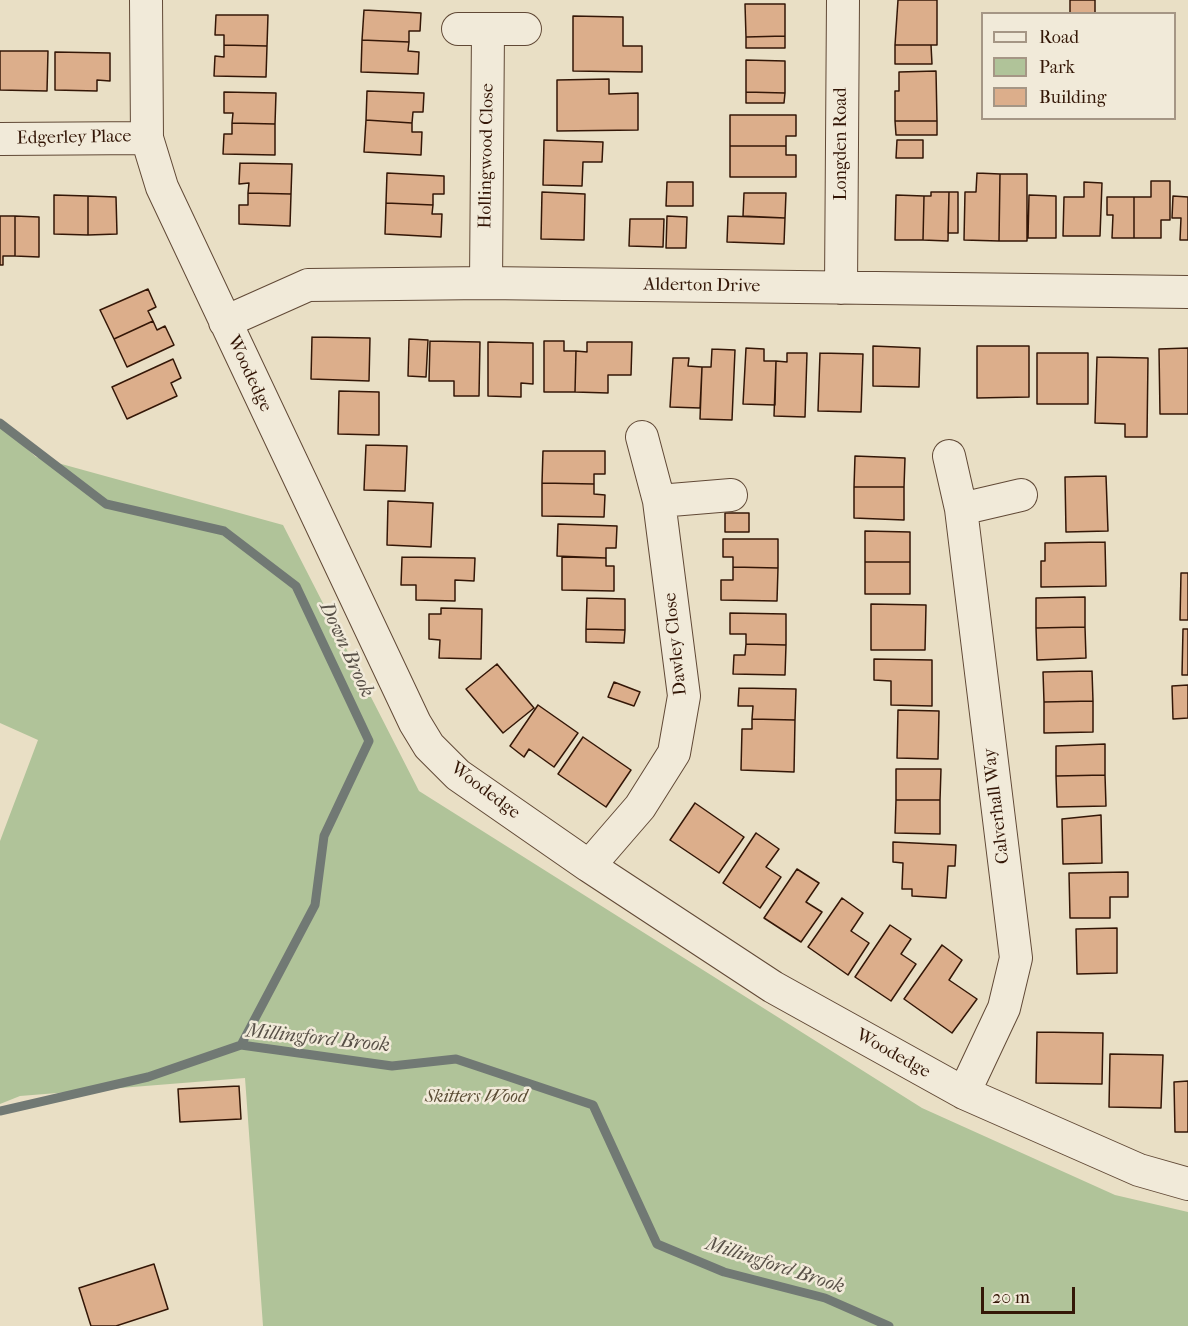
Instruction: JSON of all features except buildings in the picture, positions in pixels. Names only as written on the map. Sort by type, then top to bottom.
[{"type":"street","name":"Woodedge","points":[[146,0],[147,138],[162,187],[415,723],[429,746],[458,775],[589,866],[773,987],[964,1093],[1138,1170],[1188,1184]]},
{"type":"street","name":"Longden Road","points":[[841,288],[843,0]]},
{"type":"street","name":"Hollingwood Close","points":[[486,283],[473,30],[525,29]]},
{"type":"street","name":"Edgerley Place","points":[[0,139],[147,138]]},
{"type":"street","name":"Alderton Drive","points":[[225,322],[308,285],[486,283],[1188,292]]},
{"type":"street","name":"Dawley Close","points":[[589,866],[640,807],[674,753],[684,696],[659,501],[642,437]]},
{"type":"street","name":"Calverhall Way","points":[[949,456],[961,509],[1016,958],[1004,1008],[964,1093]]},
{"type":"street","points":[[659,501],[731,495]]},
{"type":"street","points":[[961,509],[1021,495]]},
{"type":"green space","name":"Skitters Wood","points":[[0,424],[36,457],[283,525],[419,791],[922,1108],[1115,1195],[1188,1212],[1188,1326],[263,1326],[245,1078],[20,1096],[0,1104],[0,841],[38,740],[0,723]]},
{"type":"waterway","name":"Down Brook","points":[[0,423],[106,504],[224,531],[296,586],[369,741],[324,836],[315,905],[241,1045]]},
{"type":"waterway","name":"Millingford Brook","points":[[0,1111],[148,1077],[241,1045],[392,1066],[456,1059],[593,1105],[657,1244],[724,1272],[825,1298],[889,1326]]}]
